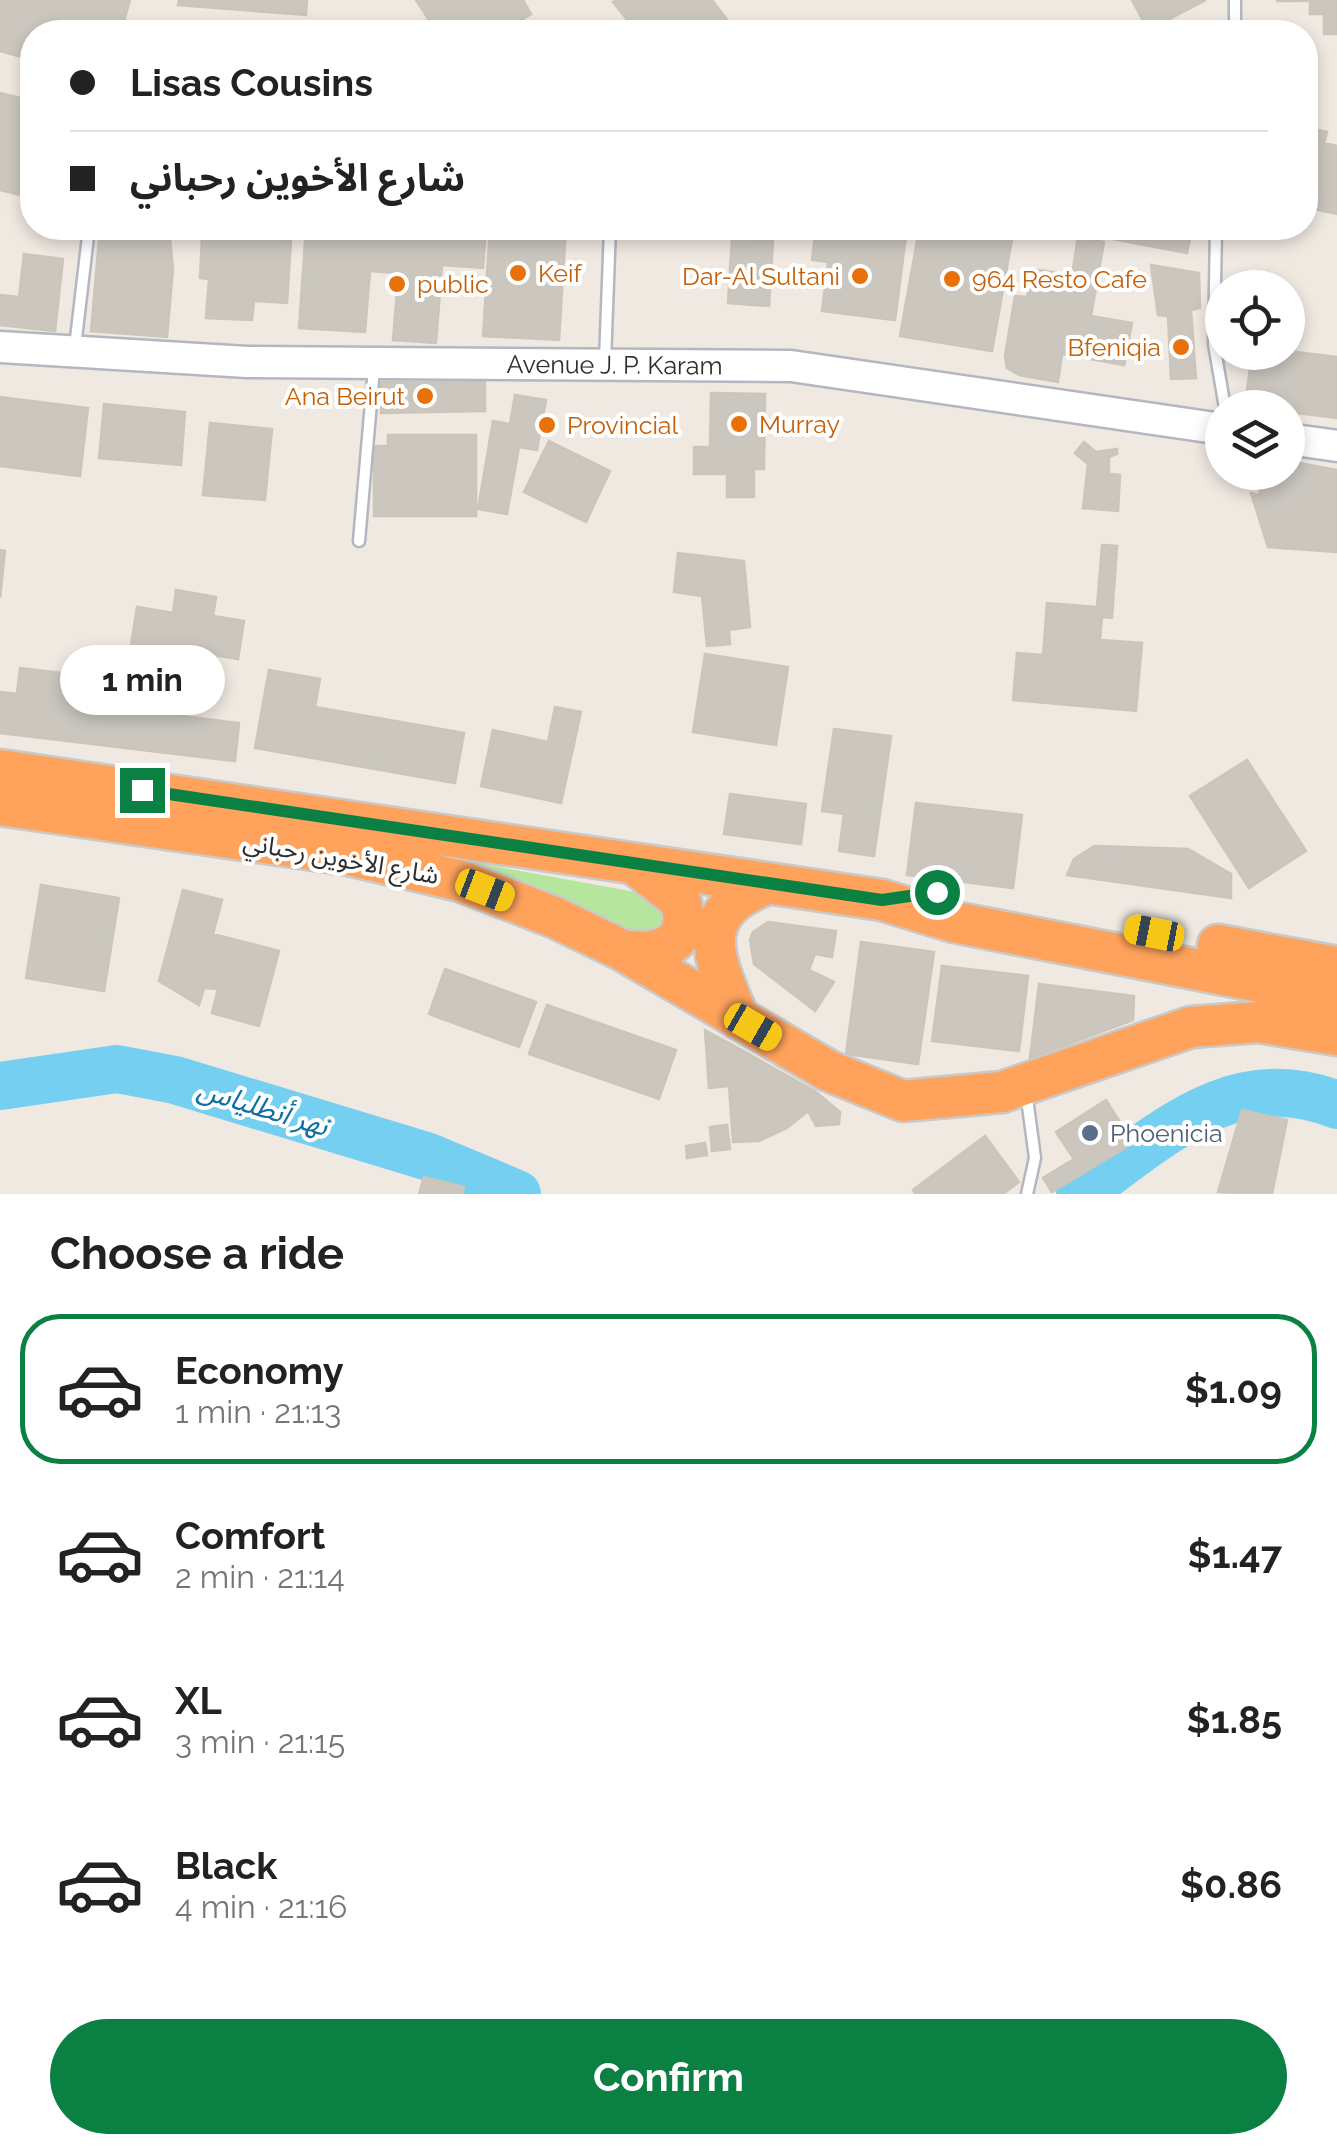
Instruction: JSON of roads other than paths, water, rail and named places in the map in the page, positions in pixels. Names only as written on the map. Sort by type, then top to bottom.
[{"type":"highway","name":"شارع الأخوين رحباني","points":[[0,770],[882,900]]},
{"type":"highway","name":"شارع الأخوين رحباني","points":[[0,805],[312,849],[424,871],[541,912],[622,950],[829,1070],[904,1101],[1002,1092],[1191,1027],[1258,1022],[1337,1035]]},
{"type":"highway","points":[[622,950],[648,954],[660,951],[675,940],[684,918],[676,894],[634,864]]},
{"type":"highway","points":[[739,1018],[719,972],[716,924],[729,904],[768,884]]},
{"type":"highway","points":[[882,900],[937,892],[1337,965]]},
{"type":"highway","points":[[882,900],[954,922],[1337,997]]},
{"type":"street","name":"Avenue J. P. Karam","points":[[0,347],[247,362],[791,366],[1205,427]]},
{"type":"street","points":[[1305,441],[1337,446]]},
{"type":"lane","points":[[74,353],[88,240]]},
{"type":"lane","points":[[604,364],[609,240]]},
{"type":"lane","points":[[1216,240],[1214,344],[1222,390]]},
{"type":"lane","points":[[358,540],[375,362]]},
{"type":"lane","points":[[1026,1085],[1035,1158],[1027,1194]]},
{"type":"waterway","name":"نهر أنطلياس","points":[[0,1086],[117,1069],[175,1080],[429,1157],[517,1194]]},
{"type":"waterway","name":"نهر أنطلياس","points":[[1080,1194],[1169,1130],[1231,1100],[1264,1093],[1300,1094],[1337,1105]]},
{"type":"place","name":"Keif","points":[[518,273]]},
{"type":"place","name":"Dar-Al Sultani","points":[[860,276]]},
{"type":"place","name":"964 Resto Cafe","points":[[952,279]]},
{"type":"place","name":"public","points":[[397,284]]},
{"type":"place","name":"Bfeniqia","points":[[1181,347]]},
{"type":"place","name":"Ana Beirut","points":[[425,396]]},
{"type":"place","name":"Murray","points":[[739,424]]},
{"type":"place","name":"Provincial","points":[[547,425]]},
{"type":"place","name":"Phoenicia","points":[[1090,1133]]}]
